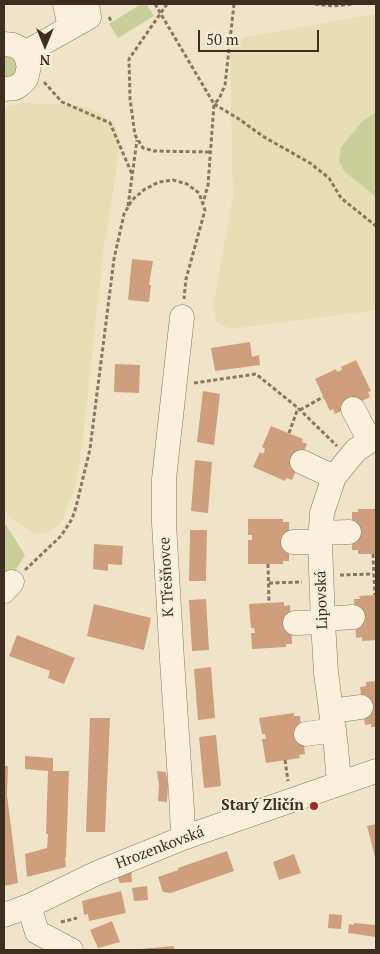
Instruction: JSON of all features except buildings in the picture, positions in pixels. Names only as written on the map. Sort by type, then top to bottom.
[{"type":"street","points":[[4,89],[15,88],[21,84],[28,73],[13,48],[82,16],[65,4]]},
{"type":"street","name":"K Třešňovce","points":[[182,316],[164,479],[164,523],[183,838]]},
{"type":"street","points":[[353,409],[373,439]]},
{"type":"street","name":"Lipovská","points":[[339,784],[326,672],[320,537],[323,507],[334,477],[348,457],[373,439]]},
{"type":"street","points":[[302,462],[334,477]]},
{"type":"street","points":[[293,542],[349,532]]},
{"type":"street","points":[[295,623],[353,617]]},
{"type":"street","points":[[306,734],[361,708]]},
{"type":"street","name":"Hrozenkovská","points":[[4,915],[29,906],[97,873],[183,838],[376,771]]},
{"type":"street","points":[[29,906],[34,941],[71,950]]},
{"type":"path","points":[[154,4],[214,104],[329,178],[342,198],[376,226]]},
{"type":"path","points":[[167,4],[128,58],[134,135],[143,148],[154,151],[211,152]]},
{"type":"path","points":[[203,203],[208,185],[214,104],[225,85],[234,4]]},
{"type":"path","points":[[315,4],[333,6],[352,4]]},
{"type":"path","points":[[13,48],[62,102],[110,123],[132,174]]},
{"type":"path","points":[[127,209],[137,139]]},
{"type":"path","points":[[8,587],[61,536],[72,519],[90,449],[114,259],[124,214],[132,200],[145,189],[159,182],[173,180],[187,184],[199,193],[205,210],[186,280],[182,316]]},
{"type":"path","points":[[174,386],[256,374],[299,409],[341,450]]},
{"type":"path","points":[[289,433],[299,409],[324,397]]},
{"type":"path","points":[[373,554],[375,595]]},
{"type":"path","points":[[268,564],[269,603]]},
{"type":"path","points":[[346,575],[373,574]]},
{"type":"path","points":[[268,583],[298,582]]},
{"type":"path","points":[[285,760],[289,784]]},
{"type":"shaded area","points":[[376,14],[376,112],[363,121],[345,172],[376,197],[376,310],[231,329],[217,323],[213,307],[233,196],[230,57],[233,43],[245,37]]},
{"type":"shaded area","points":[[23,103],[88,107],[107,117],[116,126],[120,144],[104,245],[82,448],[75,487],[62,521],[54,529],[36,535],[13,520],[4,510],[4,107]]},
{"type":"green space","points":[[141,4],[146,4],[154,16],[118,38],[109,24]]},
{"type":"green space","points":[[6,54],[17,60],[18,73],[4,80],[4,55]]},
{"type":"green space","points":[[376,112],[376,197],[345,172],[339,162],[341,147],[363,121]]},
{"type":"green space","points":[[4,522],[25,555],[11,577],[4,582]]},
{"type":"place","name":"Starý Zličín","points":[[314,806]]}]
